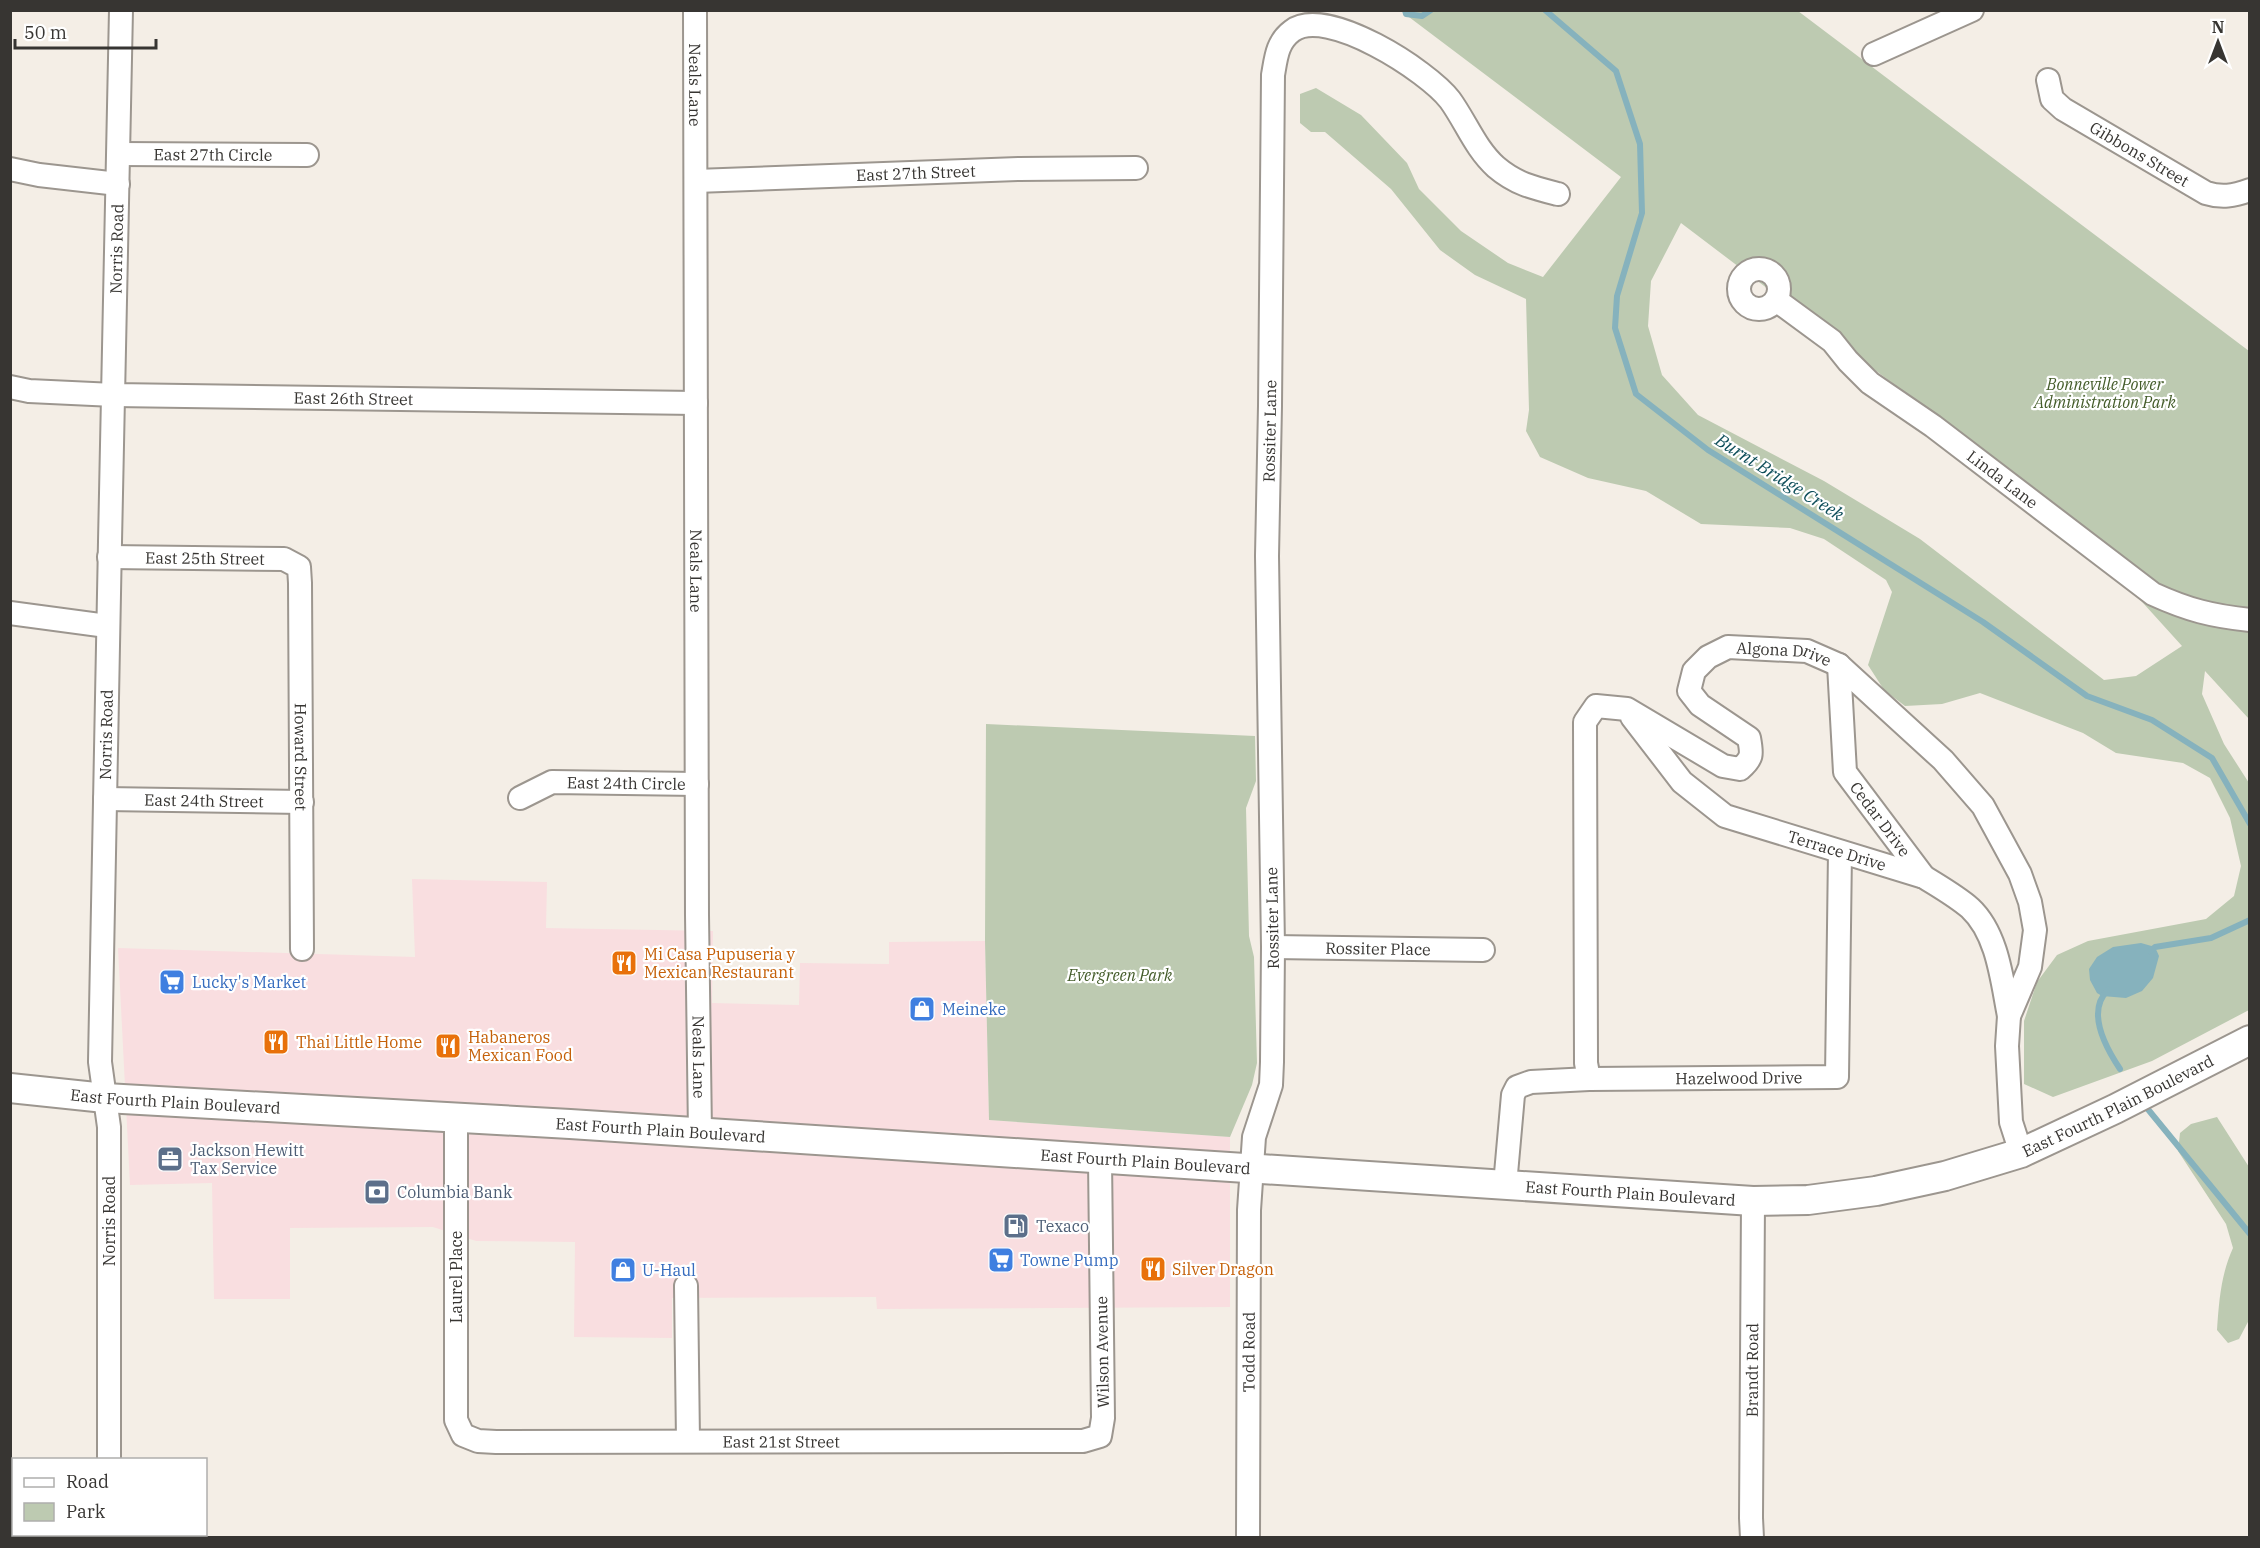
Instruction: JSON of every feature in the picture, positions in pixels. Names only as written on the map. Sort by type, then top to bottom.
[{"type":"main road","name":"East Fourth Plain Boulevard","points":[[10,1088],[105,1098],[700,1133],[1753,1201],[1808,1200],[1876,1191],[1945,1176],[2021,1153],[2115,1109],[2250,1040]]},
{"type":"street","name":"Norris Road","points":[[109,1458],[109,1127],[100,1062],[107,626],[122,10]]},
{"type":"street","name":"Neals Lane","points":[[695,10],[700,1133]]},
{"type":"street","points":[[1874,54],[1972,10]]},
{"type":"street","name":"Rossiter Lane","points":[[1251,1168],[1254,1137],[1271,1085],[1273,947],[1267,556],[1271,383],[1273,75],[1277,47],[1293,30],[1311,24],[1359,36],[1414,67],[1449,99],[1474,143],[1497,167],[1526,187],[1558,194]]},
{"type":"street","name":"Gibbons Street","points":[[2048,80],[2052,99],[2063,109],[2206,193],[2219,197],[2232,196],[2250,190]]},
{"type":"street","name":"East 27th Circle","points":[[119,154],[308,156]]},
{"type":"street","name":"East 27th Street","points":[[696,181],[1019,169],[1136,168]]},
{"type":"street","points":[[10,169],[39,175],[118,184]]},
{"type":"street","name":"Linda Lane","points":[[1776,300],[1832,341],[1870,383],[1933,426],[2153,594],[2187,609],[2219,617],[2250,620]]},
{"type":"street","name":"East 26th Street","points":[[10,387],[29,391],[114,395],[696,403]]},
{"type":"street","name":"East 25th Street","points":[[109,557],[284,559],[298,567]]},
{"type":"street","name":"Howard Street","points":[[298,567],[302,949]]},
{"type":"street","points":[[10,613],[107,626]]},
{"type":"street","name":"Algona Drive","points":[[1589,1078],[1586,1052],[1585,722],[1596,706],[1627,709],[1723,766],[1740,769],[1747,763],[1752,753],[1749,738],[1700,705],[1689,691],[1694,671],[1708,657],[1728,647],[1807,651],[1840,675],[1943,760],[1983,806],[2020,874],[2030,902],[2035,930],[2030,967],[2009,1016],[2007,1046],[2011,1122],[2021,1153]]},
{"type":"street","name":"Cedar Drive","points":[[1840,675],[1845,772],[1924,878]]},
{"type":"street","name":"Terrace Drive","points":[[1627,709],[1682,782],[1725,816],[1924,878],[1947,891],[1972,910],[1988,934],[1999,965],[2009,1016]]},
{"type":"street","name":"East 24th Circle","points":[[520,798],[552,782],[698,784]]},
{"type":"street","name":"East 24th Street","points":[[105,799],[302,802]]},
{"type":"street","name":"Hazelwood Drive","points":[[1505,1185],[1513,1095],[1517,1087],[1531,1082],[1589,1078],[1837,1077],[1840,852]]},
{"type":"street","name":"Rossiter Place","points":[[1273,947],[1483,950]]},
{"type":"street","name":"Laurel Place","points":[[456,1118],[456,1420],[463,1435]]},
{"type":"street","name":"Wilson Avenue","points":[[1100,1160],[1103,1418],[1100,1436]]},
{"type":"street","name":"Todd Road","points":[[1248,1538],[1251,1168]]},
{"type":"street","name":"Brandt Road","points":[[1752,1538],[1750,1518],[1753,1201]]},
{"type":"street","points":[[686,1286],[688,1441]]},
{"type":"street","name":"East 21st Street","points":[[463,1435],[478,1441],[496,1442],[1083,1441],[1100,1436]]},
{"type":"shaded area","points":[[412,879],[547,882],[546,928],[713,931],[712,1003],[799,1005],[800,963],[889,964],[889,942],[985,941],[989,1120],[1230,1137],[1230,1307],[877,1309],[876,1297],[672,1298],[672,1338],[574,1337],[575,1242],[476,1241],[433,1227],[290,1228],[290,1299],[214,1299],[212,1183],[130,1185],[118,948],[415,957]]},
{"type":"green space","name":"Bonneville Power Administration Park","points":[[1401,11],[1798,11],[2249,351],[2249,719],[2205,671],[2202,694],[2224,744],[2249,783],[2249,1010],[2152,1061],[2053,1097],[2024,1084],[2024,1021],[2037,982],[2057,955],[2088,941],[2206,919],[2234,896],[2241,866],[2230,818],[2210,778],[2183,763],[2116,753],[2083,733],[1980,693],[1942,704],[1905,706],[1884,690],[1868,665],[1892,592],[1886,580],[1824,539],[1790,528],[1701,524],[1646,491],[1588,478],[1540,457],[1526,431],[1529,410],[1526,299],[1475,275],[1440,250],[1391,189],[1325,132],[1311,132],[1300,123],[1300,94],[1316,88],[1361,115],[1407,163],[1419,189],[1461,231],[1508,263],[1543,277],[1621,177]],"holes":[[[1681,223],[2057,508],[2182,646],[2136,676],[2104,680],[1920,539],[1824,481],[1698,415],[1662,375],[1648,326],[1651,281]]]},
{"type":"green space","name":"Evergreen Park","points":[[986,724],[1255,736],[1256,781],[1246,808],[1249,936],[1254,957],[1257,1063],[1252,1085],[1230,1137],[989,1120],[985,941]]},
{"type":"green space","points":[[2217,1117],[2249,1167],[2249,1320],[2239,1339],[2228,1343],[2217,1330],[2223,1278],[2233,1248],[2226,1224],[2178,1151],[2180,1133],[2191,1124]]},
{"type":"water","points":[[2141,943],[2155,947],[2159,956],[2153,978],[2142,991],[2126,998],[2102,996],[2097,993],[2090,980],[2089,969],[2097,957],[2113,947]]},
{"type":"waterway","name":"Burnt Bridge Creek","points":[[1405,10],[1406,14],[1422,16],[1431,10]]},
{"type":"waterway","name":"Burnt Bridge Creek","points":[[1545,10],[1616,71],[1640,144],[1642,213],[1617,296],[1615,328],[1636,394],[1708,450],[1983,622],[2087,696],[2152,720],[2212,758],[2250,824]]},
{"type":"waterway","name":"Burnt Bridge Creek","points":[[2150,951],[2155,947],[2211,938],[2250,920]]},
{"type":"waterway","name":"Burnt Bridge Creek","points":[[2108,990],[2102,999],[2098,1019],[2104,1040],[2120,1069]]},
{"type":"waterway","name":"Burnt Bridge Creek","points":[[2142,1102],[2250,1234]]},
{"type":"place","name":"Mi Casa Pupuseria y Mexican Restaurant","points":[[624,963]]},
{"type":"place","name":"Lucky's Market","points":[[172,982]]},
{"type":"place","name":"Meineke","points":[[922,1009]]},
{"type":"place","name":"Thai Little Home","points":[[276,1042]]},
{"type":"place","name":"Habaneros Mexican Food","points":[[448,1046]]},
{"type":"place","name":"Jackson Hewitt Tax Service","points":[[170,1159]]},
{"type":"place","name":"Columbia Bank","points":[[377,1192]]},
{"type":"place","name":"Texaco","points":[[1016,1226]]},
{"type":"place","name":"Towne Pump","points":[[1001,1260]]},
{"type":"place","name":"Silver Dragon","points":[[1153,1269]]},
{"type":"place","name":"U-Haul","points":[[623,1270]]}]
